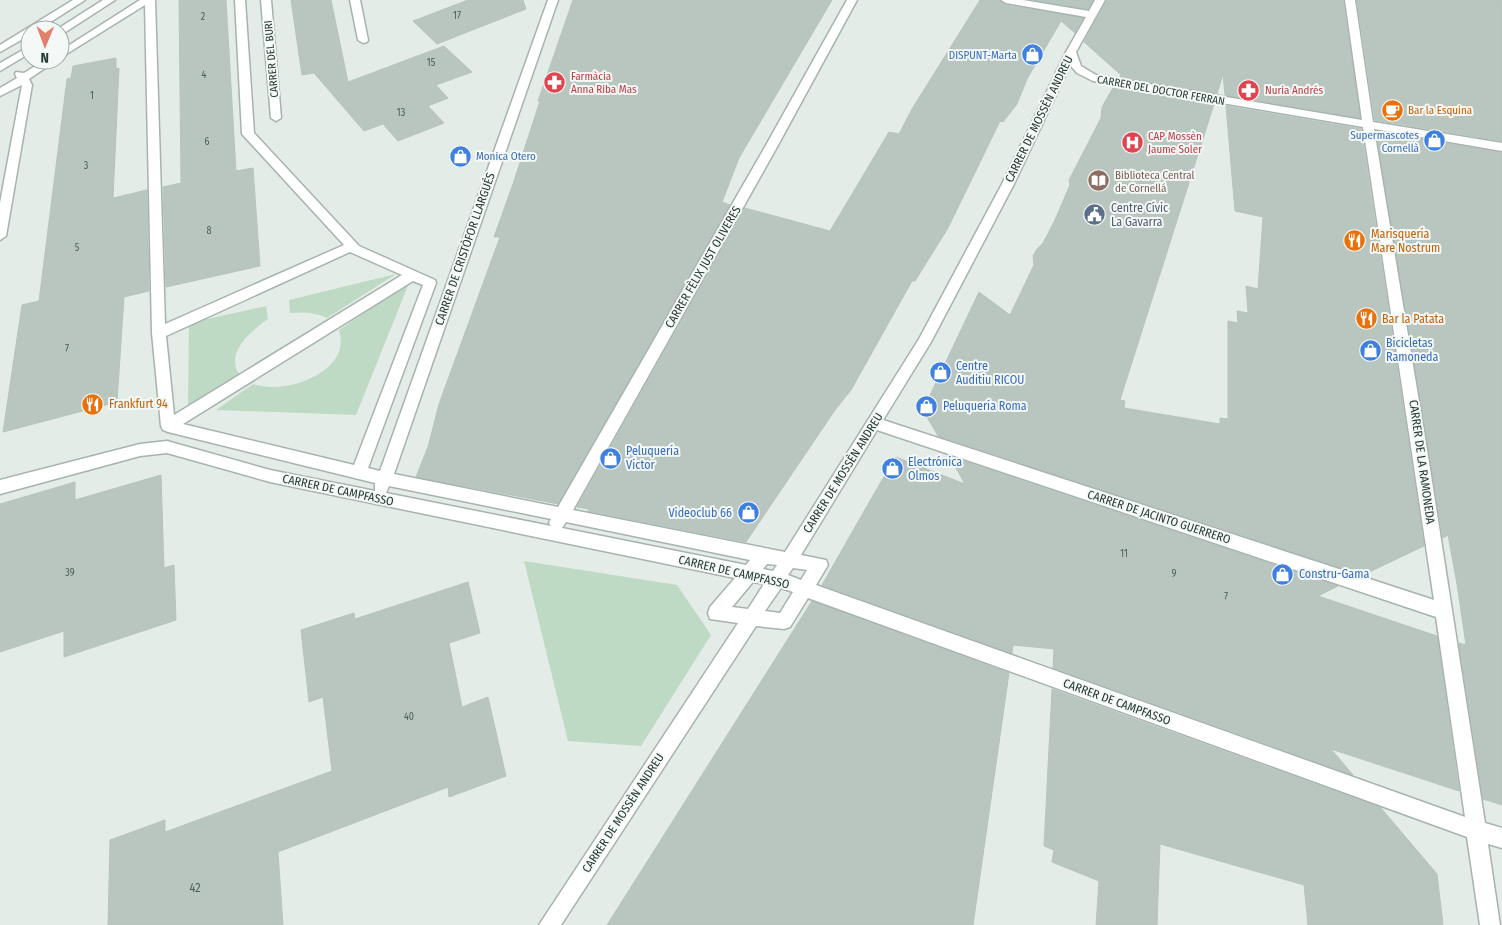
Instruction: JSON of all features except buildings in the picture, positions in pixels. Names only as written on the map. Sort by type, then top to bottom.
[{"type":"street","points":[[47,20],[80,0]]},
{"type":"street","points":[[88,0],[95,10]]},
{"type":"street","points":[[70,25],[110,0]]},
{"type":"street","points":[[70,43],[138,0]]},
{"type":"street","points":[[70,49],[148,0]]},
{"type":"street","points":[[148,0],[159,333],[168,426]]},
{"type":"street","points":[[240,0],[248,134],[352,246],[430,283],[359,473]]},
{"type":"street","name":"CARRER DEL BURI","points":[[266,0],[276,118]]},
{"type":"street","points":[[355,0],[364,40]]},
{"type":"street","name":"CARRER DE CRISTÒFOR LLARGUÉS","points":[[377,498],[552,0]]},
{"type":"street","name":"CARRER FÈLIX JUST OLIVERES","points":[[551,533],[771,147],[852,0]]},
{"type":"street","points":[[1006,0],[1093,15]]},
{"type":"street","name":"CARRER DE MOSSÈN ANDREU","points":[[549,925],[777,579],[924,342],[994,210],[1071,52],[1100,0]]},
{"type":"street","name":"CARRER DE LA RAMONEDA","points":[[1350,0],[1368,125],[1399,312],[1490,925]]},
{"type":"street","points":[[0,49],[20,37]]},
{"type":"street","name":"CARRER DEL DOCTOR FERRAN","points":[[1071,52],[1072,64],[1078,71],[1093,78],[1502,148]]},
{"type":"street","points":[[0,68],[20,55]]},
{"type":"street","points":[[0,93],[29,70]]},
{"type":"street","points":[[0,86],[33,70]]},
{"type":"street","points":[[0,236],[27,85],[21,76]]},
{"type":"street","points":[[159,333],[352,246]]},
{"type":"street","points":[[168,426],[412,275]]},
{"type":"street","name":"CARRER DE JACINTO GUERRERO","points":[[874,423],[1443,611]]},
{"type":"street","points":[[168,426],[359,473],[764,556],[820,565],[784,621],[716,613],[764,556]]},
{"type":"street","name":"CARRER DE CAMPFASSO","points":[[0,487],[140,450],[167,447],[270,476],[777,579],[1477,831],[1502,838]]},
{"type":"green space","points":[[396,274],[327,318],[309,313],[290,313],[289,300]]},
{"type":"green space","points":[[409,283],[356,415],[216,410],[253,384],[266,387],[281,387],[313,377],[326,369],[336,358],[341,345],[339,330]]},
{"type":"green space","points":[[266,306],[268,319],[248,336],[238,350],[235,358],[239,374],[188,407],[189,323]]},
{"type":"green space","points":[[524,561],[677,585],[711,635],[641,746],[568,741]]},
{"type":"place","name":"DISPUNT-Marta","points":[[1033,55]]},
{"type":"place","name":"Farmàcia Anna Riba Mas","points":[[555,82]]},
{"type":"place","name":"Nuria Andrés","points":[[1249,90]]},
{"type":"place","name":"Bar la Esquina","points":[[1392,110]]},
{"type":"place","name":"Supermascotes Cornellà","points":[[1435,141]]},
{"type":"place","name":"CAP Mossèn Jaume Soler","points":[[1132,142]]},
{"type":"place","name":"Monica Otero","points":[[460,156]]},
{"type":"place","name":"Biblioteca Central de Cornellá","points":[[1099,181]]},
{"type":"place","name":"Centre Cívic La Gavarra","points":[[1095,215]]},
{"type":"place","name":"Marisquería Mare Nostrum","points":[[1355,241]]},
{"type":"place","name":"Bar la Patata","points":[[1366,319]]},
{"type":"place","name":"Bicicletas Ramoneda","points":[[1370,350]]},
{"type":"place","name":"Centre Auditiu RICOU","points":[[940,373]]},
{"type":"place","name":"Frankfurt 94","points":[[93,404]]},
{"type":"place","name":"Peluquería Roma","points":[[927,406]]},
{"type":"place","name":"Peluquería Víctor","points":[[610,458]]},
{"type":"place","name":"Electrónica Olmos","points":[[892,469]]},
{"type":"place","name":"Videoclub 66","points":[[748,513]]},
{"type":"place","name":"Constru-Gama","points":[[1283,574]]}]
